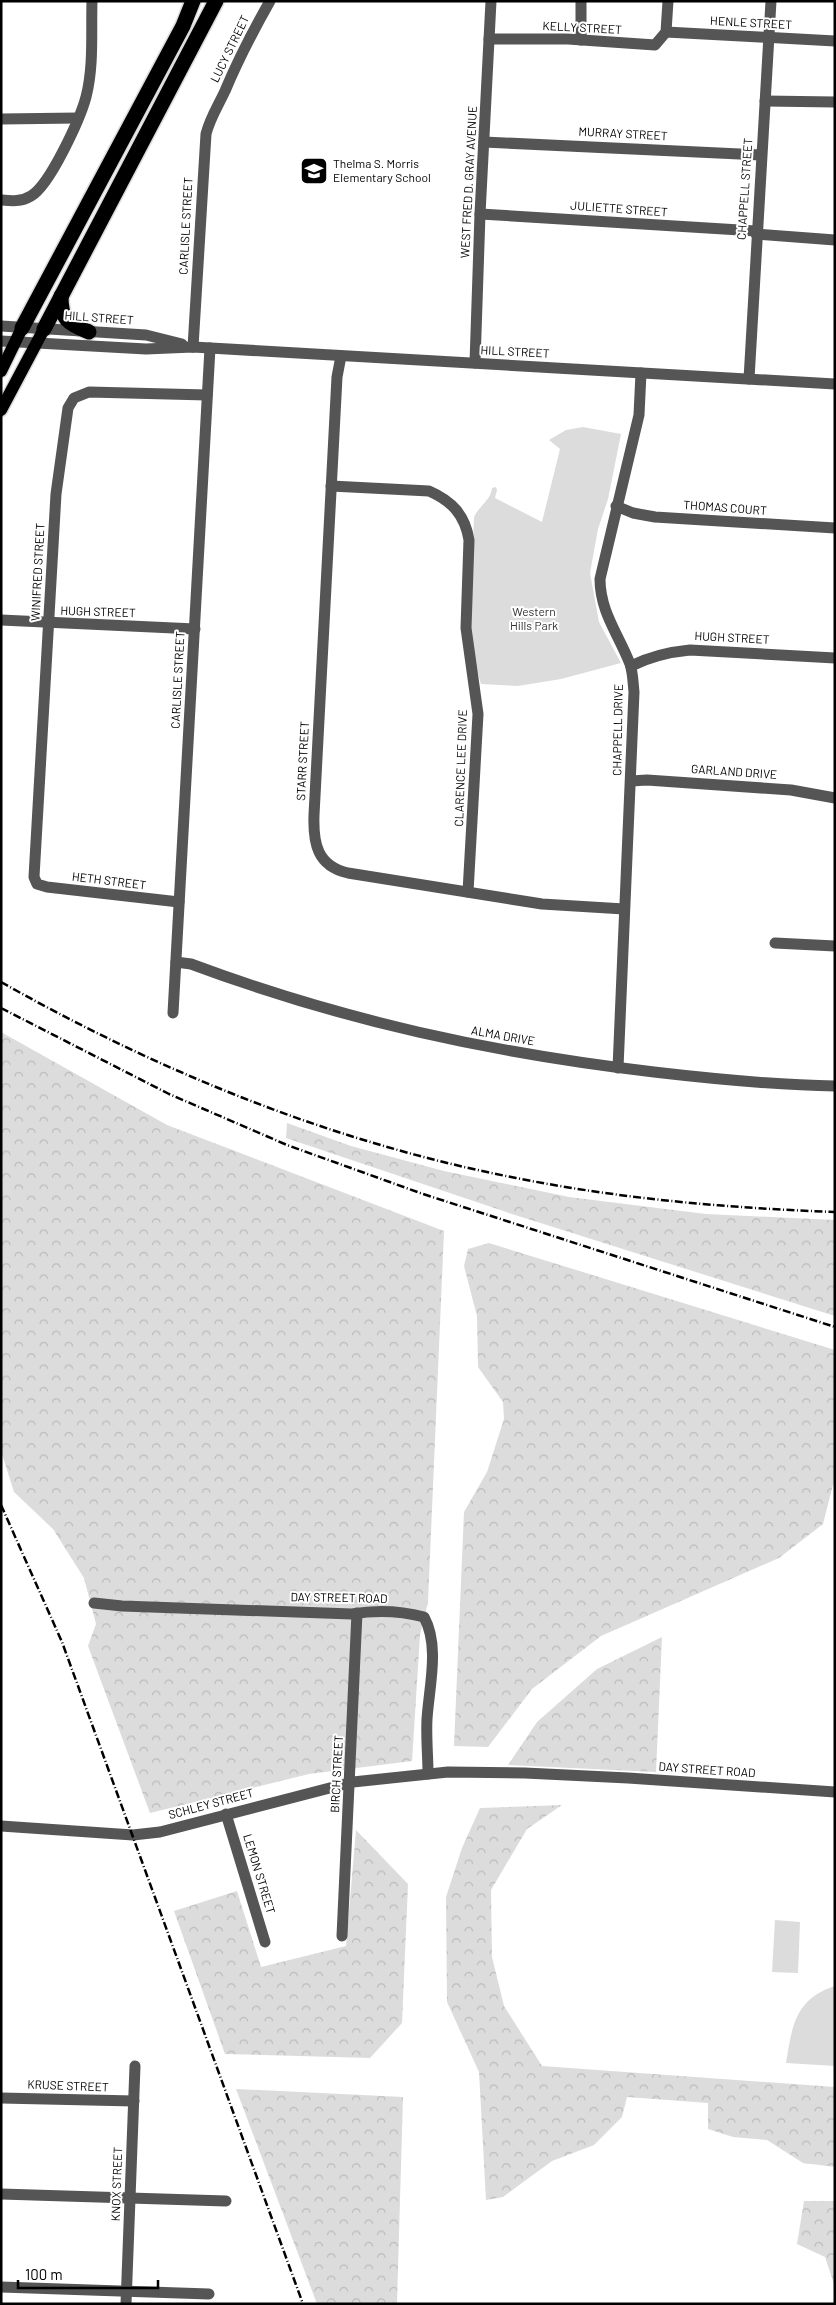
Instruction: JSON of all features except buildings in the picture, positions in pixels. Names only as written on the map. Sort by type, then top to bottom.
[{"type":"highway","points":[[22,328],[182,26],[193,1]]},
{"type":"highway","points":[[44,329],[216,1]]},
{"type":"highway","points":[[61,296],[64,319],[70,324],[89,332]]},
{"type":"main road","points":[[1,371],[22,328]]},
{"type":"main road","points":[[1,410],[44,329]]},
{"type":"street","points":[[1,200],[18,201],[33,195],[50,174],[78,118],[86,98],[89,78],[92,1]]},
{"type":"street","name":"LUCY STREET","points":[[215,109],[224,93],[232,70],[270,1]]},
{"type":"street","name":"WEST FRED D. GRAY AVENUE","points":[[475,363],[480,214],[491,1]]},
{"type":"street","points":[[581,1],[581,40]]},
{"type":"street","points":[[666,32],[668,1]]},
{"type":"street","name":"CHAPPELL STREET","points":[[749,379],[771,1]]},
{"type":"street","name":"KELLY STREET","points":[[489,39],[581,40],[655,45],[666,32]]},
{"type":"street","name":"HENLE STREET","points":[[666,32],[835,41]]},
{"type":"street","points":[[765,101],[835,102]]},
{"type":"street","name":"CARLISLE STREET","points":[[193,347],[204,145],[209,122],[215,109]]},
{"type":"street","points":[[1,119],[78,118]]},
{"type":"street","name":"MURRAY STREET","points":[[484,142],[761,155]]},
{"type":"street","name":"JULIETTE STREET","points":[[480,214],[835,240]]},
{"type":"street","name":"HILL STREET","points":[[1,326],[146,335],[193,347]]},
{"type":"street","name":"HILL STREET","points":[[1,341],[146,349],[193,347],[835,384]]},
{"type":"street","name":"CARLISLE STREET","points":[[173,1013],[210,348]]},
{"type":"street","name":"STARR STREET","points":[[341,356],[337,377],[331,486],[314,815],[315,844],[323,859],[333,868],[342,872],[542,904],[624,909]]},
{"type":"street","name":"CHAPPELL DRIVE","points":[[618,1068],[634,692],[631,666],[606,613],[600,591],[601,566],[638,415],[641,373]]},
{"type":"street","name":"WINIFRED STREET","points":[[37,884],[34,877],[56,494],[66,416],[71,401],[79,395],[99,391],[207,395]]},
{"type":"street","name":"CLARENCE LEE DRIVE","points":[[331,486],[429,492],[440,496],[456,509],[467,529],[469,540],[466,628],[478,714],[468,892]]},
{"type":"street","name":"THOMAS COURT","points":[[616,506],[633,513],[655,517],[835,528]]},
{"type":"street","name":"HUGH STREET","points":[[1,620],[194,629]]},
{"type":"street","name":"HUGH STREET","points":[[631,666],[658,655],[690,650],[835,658]]},
{"type":"street","name":"GARLAND DRIVE","points":[[630,782],[647,780],[791,790],[835,798]]},
{"type":"street","name":"HETH STREET","points":[[37,884],[56,889],[179,902]]},
{"type":"street","points":[[775,943],[835,946]]},
{"type":"street","name":"ALMA DRIVE","points":[[176,962],[191,964],[303,1003],[405,1030],[513,1052],[618,1068],[700,1077],[835,1086]]},
{"type":"street","name":"DAY STREET ROAD","points":[[94,1603],[122,1606],[407,1613],[424,1617],[429,1625],[432,1641],[427,1722],[427,1774],[471,1771],[525,1773],[835,1792]]},
{"type":"street","name":"BIRCH STREET","points":[[342,1936],[357,1613]]},
{"type":"street","name":"SCHLEY STREET","points":[[1,1826],[133,1835],[172,1829],[350,1782],[427,1774]]},
{"type":"street","name":"LEMON STREET","points":[[226,1814],[266,1942]]},
{"type":"street","name":"KNOX STREET","points":[[126,2298],[135,2066]]},
{"type":"street","name":"KRUSE STREET","points":[[1,2098],[134,2101]]},
{"type":"street","points":[[1,2194],[226,2201]]},
{"type":"street","points":[[1,2288],[126,2298],[210,2294]]},
{"type":"green space","name":"Western Hills Park","points":[[583,427],[621,434],[608,499],[598,529],[590,573],[599,622],[621,663],[561,679],[518,686],[481,684],[474,660],[470,626],[474,517],[487,500],[492,488],[496,487],[495,498],[542,522],[560,449],[549,440],[566,430]]},
{"type":"green space","points":[[1,1032],[167,1125],[444,1231],[428,1602],[420,1635],[412,1761],[309,1774],[150,1813],[88,1646],[96,1624],[84,1578],[53,1529],[14,1492],[1,1451]]},
{"type":"green space","points":[[287,1123],[351,1146],[444,1171],[569,1197],[706,1214],[835,1220],[835,1316],[512,1214],[286,1138]]},
{"type":"green space","points":[[489,1243],[835,1350],[835,1477],[823,1524],[779,1558],[601,1636],[532,1689],[488,1747],[454,1746],[464,1512],[487,1472],[504,1419],[503,1402],[478,1367],[477,1316],[464,1266],[468,1249]]},
{"type":"green space","points":[[662,1637],[656,1772],[508,1765],[537,1722],[597,1669]]},
{"type":"green space","points":[[562,1805],[527,1829],[491,1890],[492,1957],[504,2006],[542,2066],[835,2087],[835,2167],[803,2163],[767,2140],[733,2137],[708,2129],[708,2103],[627,2097],[622,2117],[594,2145],[552,2161],[503,2197],[486,2200],[479,2072],[447,2002],[446,1897],[462,1848],[480,1808]]},
{"type":"green space","points":[[356,1830],[408,1884],[402,2023],[370,2058],[225,2054],[174,1911],[237,1891],[261,1967],[346,1946]]},
{"type":"green space","points":[[775,1920],[800,1922],[798,1973],[772,1972]]},
{"type":"green space","points":[[835,1986],[835,2066],[786,2063],[798,2015],[811,1998]]},
{"type":"green space","points":[[236,2089],[403,2097],[397,2304],[317,2304]]},
{"type":"green space","points":[[804,2201],[835,2201],[835,2287],[825,2257],[797,2244]]},
{"type":"railway","points":[[1,982],[62,1015],[187,1075],[316,1125],[382,1145],[516,1178],[596,1192],[715,1205],[835,1212]]},
{"type":"railway","points":[[1,1008],[169,1094],[287,1145],[423,1194],[835,1327]]},
{"type":"railway","points":[[1,1505],[62,1642],[303,2304]]},
{"type":"place","name":"Thelma S. Morris Elementary School","points":[[314,171]]}]
